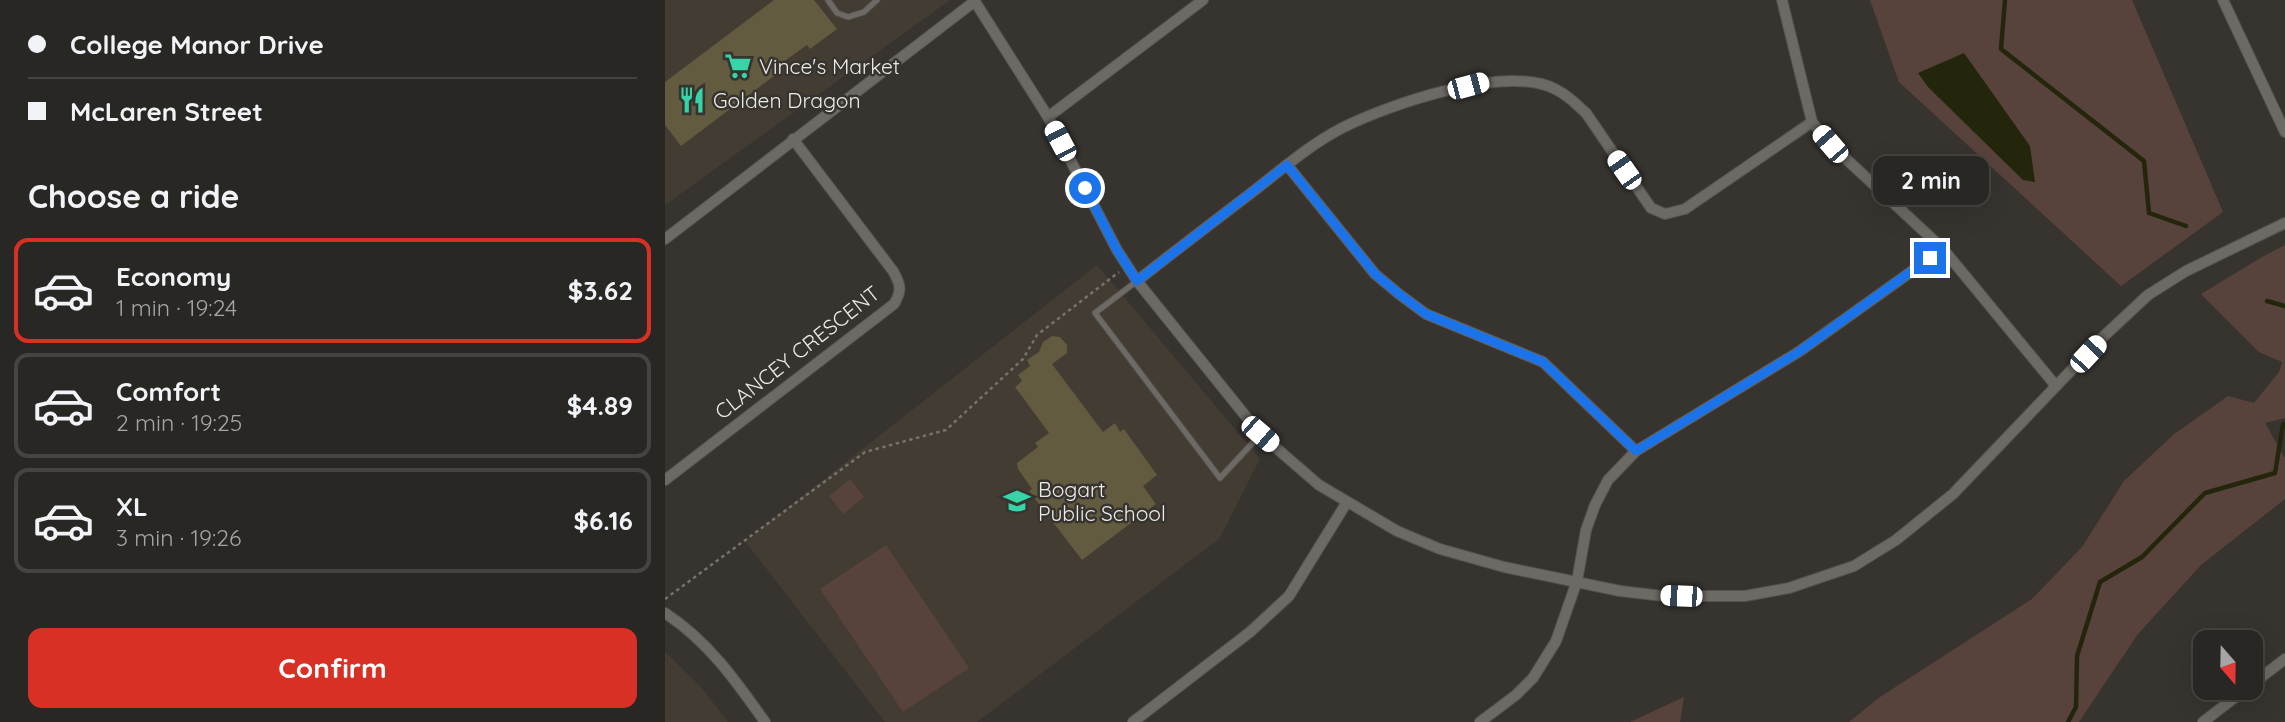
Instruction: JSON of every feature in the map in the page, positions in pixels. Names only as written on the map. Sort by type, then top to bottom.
[{"type":"street","points":[[1048,117],[1203,0]]},
{"type":"street","points":[[1782,0],[1812,122],[1830,144],[1943,249],[2056,386]]},
{"type":"street","points":[[2223,0],[2285,132]]},
{"type":"street","points":[[665,239],[974,1],[1048,117],[1137,281],[1260,434],[1319,485],[1397,531],[1440,549],[1503,567],[1620,591],[1663,596],[1745,596],[1789,588],[1854,566],[1895,540],[1952,494],[2103,337],[2148,295],[2186,271],[2285,223]]},
{"type":"street","points":[[1137,281],[1287,165],[1341,129],[1381,111],[1487,81],[1529,82],[1556,89],[1580,107],[1651,208],[1665,214],[1685,209],[1812,122]]},
{"type":"street","name":"CLANCEY CRESCENT","points":[[665,480],[894,304],[901,293],[894,271],[793,139]]},
{"type":"street","points":[[1287,165],[1375,274],[1399,294],[1426,314],[1543,362],[1636,451]]},
{"type":"street","points":[[1480,722],[1516,695],[1533,678],[1556,641],[1577,581],[1586,530],[1595,505],[1608,480],[1636,451],[1800,351],[1943,249]]},
{"type":"street","points":[[1133,722],[1250,632],[1289,596],[1347,502]]},
{"type":"street","points":[[665,613],[682,624],[717,656],[765,722]]},
{"type":"street","points":[[2263,676],[2285,659]]},
{"type":"street","points":[[2203,722],[2232,700]]},
{"type":"lane","points":[[828,0],[838,13],[848,18],[865,12],[877,0]]},
{"type":"lane","points":[[1137,281],[1095,313],[1220,478],[1260,434]]},
{"type":"path","points":[[665,599],[865,452],[946,430],[1023,359],[1037,335],[1127,266]]},
{"type":"shaded area","points":[[665,0],[950,0],[665,205]]},
{"type":"shaded area","points":[[1870,0],[2132,0],[2223,212],[2121,286],[1899,82]]},
{"type":"shaded area","points":[[1964,53],[2030,146],[2035,182],[2023,180],[1928,87],[1918,73]]},
{"type":"shaded area","points":[[2285,245],[2285,418],[2265,423],[2285,458],[2285,499],[2201,565],[2138,634],[2079,722],[1849,722],[1880,697],[2032,599],[2082,547],[2124,481],[2173,435],[2228,396],[2254,403],[2279,372],[2282,362],[2259,352],[2201,294]]},
{"type":"shaded area","name":"Bogart Public School","points":[[1097,265],[1260,459],[1219,539],[977,722],[885,722],[745,541]]},
{"type":"shaded area","points":[[850,479],[864,497],[843,514],[829,496]]},
{"type":"shaded area","points":[[886,545],[969,668],[903,712],[820,589]]},
{"type":"shaded area","points":[[665,652],[701,687],[728,722],[665,722]]},
{"type":"shaded area","points":[[1684,697],[1680,722],[1630,722]]},
{"type":"building","points":[[774,0],[814,0],[837,29],[810,49],[807,45],[775,68],[778,73],[681,146],[665,125],[665,82]]},
{"type":"building","points":[[1052,336],[1060,337],[1067,345],[1067,353],[1052,364],[1103,432],[1115,423],[1120,432],[1124,429],[1157,475],[1143,486],[1156,504],[1082,560],[1029,491],[1032,489],[1018,469],[1017,463],[1038,447],[1035,443],[1049,433],[1015,387],[1022,381],[1018,375],[1030,366],[1027,360],[1039,352],[1043,342]]},
{"type":"waterway","points":[[2005,0],[2001,49],[2144,161],[2149,213],[2186,226]]},
{"type":"waterway","points":[[2267,301],[2285,306]]},
{"type":"waterway","points":[[2068,722],[2076,707],[2077,656],[2100,582],[2142,557],[2205,493],[2275,473],[2285,424]]},
{"type":"place","name":"Vince's Market","points":[[738,66]]},
{"type":"place","name":"Golden Dragon","points":[[692,100]]},
{"type":"place","name":"Bogart Public School","points":[[1017,501]]},
{"type":"route","points":[[1085,188],[1117,250],[1137,281],[1287,165],[1375,274],[1399,294],[1426,314],[1543,362],[1559,374],[1636,451],[1800,351],[1930,258]]}]
